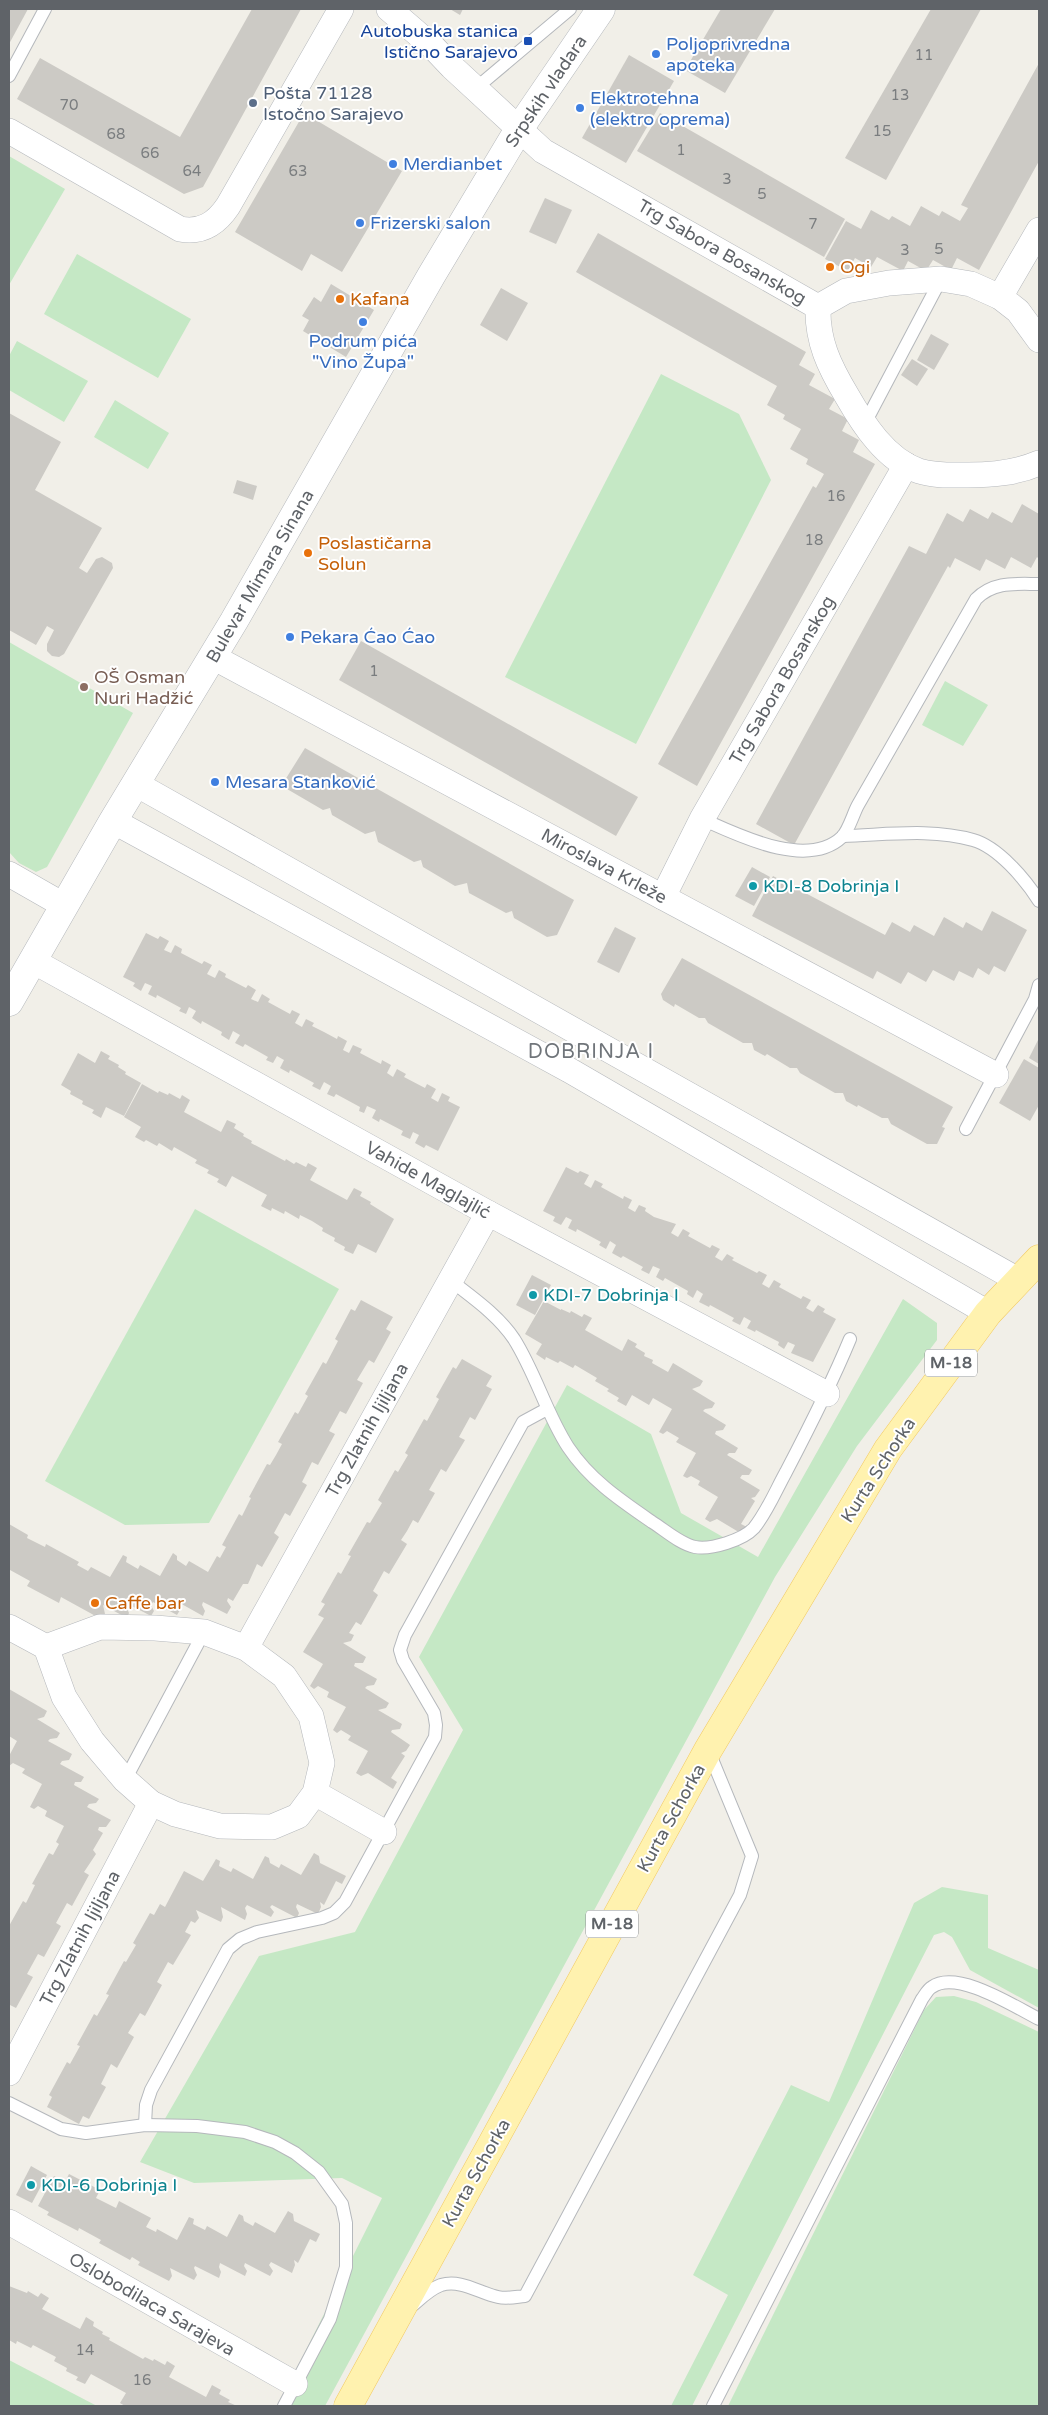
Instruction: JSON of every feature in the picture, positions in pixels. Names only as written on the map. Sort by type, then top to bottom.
[{"type":"main road","name":"Kurta Schorka","points":[[348,2406],[708,1750],[888,1449],[988,1313],[1039,1259]]},
{"type":"street","points":[[9,132],[180,229],[194,230],[205,228],[222,216],[341,9]]},
{"type":"street","name":"Trg Sabora Bosanskog","points":[[389,9],[433,46],[543,151],[818,307],[819,336],[832,370],[864,425],[885,448],[906,465],[933,474],[985,475],[1010,472],[1039,463]]},
{"type":"street","name":"Srpskih vladara","points":[[431,276],[519,129],[601,9]]},
{"type":"street","points":[[1000,297],[1039,230]]},
{"type":"street","name":"Bulevar Mimara Sinana","points":[[9,1002],[113,821],[213,657],[431,276]]},
{"type":"street","points":[[818,307],[846,291],[889,283],[941,279],[971,284],[1000,297],[1018,311],[1039,340]]},
{"type":"street","name":"Trg Sabora Bosanskog","points":[[663,897],[702,819],[906,465]]},
{"type":"street","name":"Miroslava Krleže","points":[[213,657],[996,1074]]},
{"type":"street","points":[[136,784],[1018,1280]]},
{"type":"street","points":[[113,821],[569,1070],[988,1313]]},
{"type":"street","points":[[9,874],[65,906]]},
{"type":"street","name":"Vahide Maglajlić","points":[[32,961],[488,1213],[827,1394]]},
{"type":"street","name":"Trg Zlatnih ljiljana","points":[[246,1648],[488,1213]]},
{"type":"street","points":[[9,1627],[46,1648],[64,1697],[92,1741],[125,1780],[151,1803],[175,1814],[220,1826],[272,1827],[298,1816],[315,1794],[322,1763],[311,1716],[284,1676],[246,1648],[204,1632],[100,1626],[46,1648]]},
{"type":"street","points":[[315,1794],[384,1832]]},
{"type":"street","name":"Trg Zlatnih ljiljana","points":[[9,2072],[151,1803]]},
{"type":"street","name":"Oslobodilaca Sarajeva","points":[[9,2222],[295,2384]]},
{"type":"lane","points":[[9,76],[46,9]]},
{"type":"lane","points":[[475,88],[570,9]]},
{"type":"lane","points":[[864,425],[941,279]]},
{"type":"lane","points":[[702,819],[745,838],[787,850],[808,850],[827,847],[843,836],[858,806],[976,599],[985,590],[998,585],[1039,584]]},
{"type":"lane","points":[[843,836],[938,834],[974,840],[1015,869],[1029,885],[1039,901]]},
{"type":"lane","points":[[966,1129],[1035,999],[1039,984]]},
{"type":"lane","points":[[450,1280],[489,1310],[513,1338],[529,1366],[547,1409],[567,1446],[594,1480],[626,1504],[693,1547],[708,1548],[743,1538],[754,1528],[771,1500],[827,1394],[850,1340]]},
{"type":"lane","points":[[145,2125],[146,2105],[151,2090],[228,1949],[240,1939],[258,1932],[322,1918],[334,1913],[345,1902],[430,1748],[436,1724],[434,1713],[426,1697],[403,1660],[400,1650],[405,1635],[523,1422],[547,1409]]},
{"type":"lane","points":[[125,1780],[204,1632]]},
{"type":"lane","points":[[395,2319],[442,2284],[470,2286],[495,2296],[508,2298],[525,2296],[742,1887],[752,1856],[708,1750]]},
{"type":"lane","points":[[713,2406],[912,2016],[932,1986],[960,1982],[1039,2019]]},
{"type":"lane","points":[[9,2103],[61,2129],[86,2133],[145,2125],[197,2126],[245,2132],[275,2142],[296,2153],[319,2172],[342,2204],[346,2223],[346,2267],[330,2319],[284,2406]]},
{"type":"green space","points":[[9,156],[65,189],[9,285]]},
{"type":"green space","points":[[77,254],[191,319],[158,378],[44,314]]},
{"type":"green space","points":[[17,341],[88,381],[64,422],[9,390],[9,356]]},
{"type":"green space","points":[[661,374],[739,414],[771,480],[636,744],[505,677]]},
{"type":"green space","points":[[115,400],[169,433],[148,469],[94,437]]},
{"type":"green space","points":[[9,642],[133,713],[47,867],[36,872],[19,863],[9,852]]},
{"type":"green space","points":[[945,681],[988,705],[963,746],[922,725]]},
{"type":"green space","points":[[195,1209],[339,1289],[209,1523],[125,1525],[45,1481]]},
{"type":"green space","points":[[903,1299],[937,1323],[937,1340],[857,1446],[775,1577],[325,2406],[278,2406],[382,2198],[342,2178],[194,2183],[140,2162],[259,1956],[355,1932],[463,1730],[419,1657],[567,1385],[651,1434],[681,1513],[758,1557]]},
{"type":"green space","points":[[942,1887],[988,1895],[988,1948],[1039,1970],[1039,2008],[970,1970],[952,1937],[944,1932],[934,1935],[692,2406],[671,2406],[728,2295],[693,2275],[791,2085],[829,2102],[914,1903]]},
{"type":"green space","points":[[954,1996],[976,2002],[1039,2032],[1039,2406],[728,2406],[924,2010],[936,1997]]},
{"type":"green space","points":[[9,2360],[97,2406],[9,2406]]},
{"type":"building","points":[[9,9],[28,9],[9,44]]},
{"type":"building","points":[[252,9],[301,9],[203,187],[184,194],[17,99],[40,58],[180,137]]},
{"type":"building","points":[[450,9],[463,9],[460,15]]},
{"type":"building","points":[[721,9],[775,9],[725,93],[685,70]]},
{"type":"building","points":[[931,9],[981,9],[886,180],[845,158]]},
{"type":"building","points":[[629,55],[674,81],[626,163],[582,138]]},
{"type":"building","points":[[1039,63],[1039,161],[979,270],[957,258],[951,270],[933,260],[926,271],[908,261],[903,271],[877,257],[871,267],[855,258],[848,271],[825,259],[846,221],[861,229],[871,210],[889,220],[892,216],[910,226],[921,206],[939,216],[942,211],[960,221],[968,208],[961,205]]},
{"type":"building","points":[[304,113],[402,171],[342,272],[311,254],[302,271],[235,232]]},
{"type":"building","points":[[660,113],[845,219],[824,257],[637,151]]},
{"type":"building","points":[[545,198],[572,210],[556,244],[529,232]]},
{"type":"building","points":[[598,233],[806,352],[799,365],[815,374],[809,385],[835,399],[829,409],[848,419],[842,431],[859,440],[853,452],[875,464],[697,786],[658,764],[813,486],[816,488],[824,474],[806,464],[808,459],[790,449],[801,429],[783,419],[785,415],[767,405],[777,386],[576,272]]},
{"type":"building","points":[[331,284],[374,310],[346,357],[303,331],[309,320],[302,316],[314,297],[321,302]]},
{"type":"building","points":[[501,288],[528,303],[507,341],[480,325]]},
{"type":"building","points":[[931,334],[949,344],[934,370],[917,360]]},
{"type":"building","points":[[912,359],[928,369],[917,386],[901,375]]},
{"type":"building","points":[[9,413],[61,442],[35,490],[102,528],[79,568],[87,573],[96,559],[102,557],[112,563],[113,568],[64,654],[59,657],[52,656],[47,651],[47,644],[54,630],[47,626],[36,645],[9,630]]},
{"type":"building","points":[[237,480],[257,486],[253,500],[233,493]]},
{"type":"building","points":[[1022,504],[1039,514],[1039,559],[1037,557],[1031,568],[1011,557],[1005,569],[986,559],[980,571],[955,558],[950,568],[948,566],[794,845],[756,824],[909,546],[926,554],[947,513],[963,522],[970,509],[988,519],[992,512],[1012,523]]},
{"type":"building","points":[[361,641],[638,797],[616,836],[339,680]]},
{"type":"building","points":[[305,748],[574,900],[557,935],[547,937],[514,918],[512,911],[506,913],[469,893],[467,883],[455,886],[423,867],[421,860],[414,862],[378,842],[375,831],[365,834],[332,815],[330,808],[323,810],[287,789],[285,780]]},
{"type":"building","name":"KDI-8 Dobrinja I","points":[[752,867],[770,877],[754,906],[735,896]]},
{"type":"building","points":[[773,876],[885,935],[892,922],[910,932],[914,925],[934,936],[944,917],[963,928],[966,922],[982,931],[992,911],[1027,930],[1005,972],[994,966],[989,975],[978,968],[973,978],[959,971],[954,981],[933,970],[926,982],[908,972],[901,984],[877,971],[873,979],[752,916]]},
{"type":"building","points":[[615,927],[636,938],[619,973],[597,962]]},
{"type":"building","points":[[146,933],[158,939],[160,936],[169,941],[164,950],[171,953],[175,945],[182,949],[181,953],[202,964],[204,961],[212,965],[207,974],[215,978],[219,970],[226,974],[225,977],[246,988],[248,985],[256,990],[251,999],[258,1002],[262,994],[270,999],[268,1002],[290,1014],[292,1010],[300,1014],[295,1023],[302,1027],[306,1019],[314,1023],[312,1026],[337,1039],[338,1036],[347,1041],[343,1050],[349,1053],[353,1045],[362,1049],[360,1053],[381,1064],[382,1060],[391,1065],[387,1073],[393,1077],[397,1069],[406,1074],[404,1077],[425,1088],[427,1084],[436,1089],[431,1098],[438,1102],[442,1093],[450,1097],[448,1101],[460,1107],[438,1151],[426,1145],[424,1148],[415,1143],[419,1135],[413,1132],[410,1139],[401,1135],[403,1131],[380,1119],[379,1122],[372,1118],[376,1110],[367,1106],[364,1113],[359,1111],[360,1107],[336,1094],[334,1097],[327,1094],[331,1086],[324,1082],[320,1090],[312,1086],[314,1083],[290,1070],[289,1073],[280,1068],[284,1060],[277,1056],[273,1063],[266,1060],[268,1057],[245,1044],[243,1047],[235,1043],[240,1035],[233,1031],[229,1040],[221,1035],[222,1032],[202,1021],[201,1024],[192,1018],[196,1011],[189,1007],[186,1014],[179,1011],[181,1008],[157,995],[156,998],[148,994],[152,986],[145,983],[141,991],[133,986],[135,983],[123,977]]},
{"type":"building","points":[[682,958],[953,1107],[942,1127],[945,1128],[937,1144],[927,1144],[891,1124],[888,1118],[882,1118],[858,1105],[857,1107],[846,1101],[843,1093],[835,1093],[800,1073],[797,1068],[790,1068],[767,1054],[765,1056],[754,1050],[752,1043],[743,1043],[708,1023],[705,1018],[699,1018],[675,1004],[674,1007],[663,1000],[661,994]]},
{"type":"building","points":[[1039,1038],[1039,1064],[1029,1058]]},
{"type":"building","points":[[101,1051],[110,1056],[108,1059],[119,1065],[118,1067],[126,1072],[125,1074],[141,1083],[124,1116],[106,1107],[101,1118],[92,1113],[94,1110],[82,1104],[83,1101],[70,1094],[71,1091],[61,1085],[78,1053],[95,1063]]},
{"type":"building","points":[[1024,1059],[1039,1068],[1039,1105],[1030,1121],[999,1103]]},
{"type":"building","points":[[142,1084],[158,1093],[159,1091],[168,1095],[169,1093],[180,1099],[182,1095],[190,1100],[184,1112],[221,1132],[227,1120],[236,1124],[234,1128],[252,1141],[251,1143],[285,1161],[286,1159],[294,1164],[296,1162],[306,1167],[308,1163],[317,1168],[310,1180],[347,1200],[354,1188],[362,1192],[360,1196],[394,1219],[376,1253],[358,1244],[353,1254],[344,1250],[345,1247],[334,1241],[335,1238],[322,1231],[323,1228],[312,1221],[300,1215],[299,1219],[285,1211],[284,1214],[272,1208],[271,1211],[261,1206],[267,1195],[232,1176],[226,1187],[217,1182],[219,1179],[207,1173],[209,1170],[195,1163],[197,1160],[174,1147],[172,1151],[159,1143],[157,1146],[135,1137],[141,1127],[124,1117]]},
{"type":"building","points":[[566,1167],[578,1173],[580,1171],[589,1175],[584,1184],[591,1188],[595,1180],[603,1184],[601,1187],[623,1199],[624,1196],[632,1200],[628,1208],[635,1212],[639,1205],[646,1208],[645,1211],[654,1217],[676,1224],[671,1233],[678,1237],[683,1229],[690,1233],[688,1236],[710,1248],[712,1245],[720,1249],[715,1257],[722,1261],[727,1254],[734,1258],[732,1260],[757,1273],[759,1271],[767,1275],[762,1284],[769,1288],[774,1280],[781,1284],[779,1287],[801,1299],[803,1296],[811,1300],[806,1308],[813,1312],[818,1305],[825,1309],[823,1312],[836,1319],[813,1362],[791,1353],[795,1345],[788,1342],[784,1349],[778,1345],[779,1342],[756,1330],[755,1332],[747,1328],[751,1321],[744,1317],[740,1325],[732,1321],[734,1318],[710,1305],[709,1307],[699,1302],[703,1294],[697,1290],[693,1298],[687,1294],[688,1291],[665,1278],[663,1281],[656,1277],[660,1269],[653,1266],[649,1274],[641,1270],[643,1267],[623,1256],[621,1258],[612,1253],[616,1245],[610,1241],[606,1249],[599,1245],[601,1242],[577,1229],[576,1232],[568,1228],[572,1220],[566,1217],[561,1225],[553,1221],[555,1217],[543,1211]]},
{"type":"building","name":"KDI-7 Dobrinja I","points":[[532,1275],[551,1285],[535,1315],[516,1305]]},
{"type":"building","points":[[361,1300],[393,1317],[386,1329],[391,1332],[374,1363],[369,1360],[357,1380],[363,1383],[346,1414],[340,1411],[329,1431],[335,1434],[318,1465],[312,1462],[302,1482],[307,1485],[290,1516],[285,1513],[274,1533],[279,1537],[262,1567],[257,1564],[248,1584],[243,1584],[233,1601],[228,1598],[227,1601],[231,1607],[227,1614],[203,1602],[202,1605],[205,1611],[203,1616],[178,1602],[176,1605],[180,1610],[177,1615],[153,1602],[151,1605],[154,1611],[151,1616],[128,1604],[126,1606],[129,1613],[127,1618],[103,1605],[105,1614],[101,1619],[61,1597],[59,1603],[27,1586],[30,1581],[10,1570],[9,1573],[9,1524],[28,1535],[27,1538],[45,1547],[46,1544],[79,1562],[77,1565],[88,1571],[91,1567],[110,1577],[123,1555],[127,1557],[126,1562],[138,1569],[140,1565],[160,1576],[173,1553],[177,1556],[177,1560],[186,1566],[189,1561],[208,1572],[217,1556],[220,1558],[226,1547],[222,1545],[239,1514],[242,1516],[251,1498],[249,1497],[267,1464],[270,1465],[276,1455],[282,1444],[278,1442],[295,1412],[298,1414],[308,1396],[305,1394],[323,1362],[326,1364],[338,1341],[335,1339],[351,1309],[355,1311]]},
{"type":"building","points":[[544,1301],[561,1310],[570,1313],[571,1311],[582,1317],[584,1314],[592,1318],[585,1330],[622,1351],[628,1339],[637,1344],[635,1347],[645,1353],[644,1356],[653,1360],[652,1363],[668,1372],[673,1363],[703,1381],[700,1386],[692,1389],[715,1403],[712,1408],[703,1411],[726,1425],[723,1430],[716,1431],[715,1434],[738,1448],[735,1453],[727,1455],[752,1470],[749,1475],[742,1475],[740,1478],[760,1490],[755,1497],[751,1498],[755,1501],[741,1524],[747,1527],[742,1534],[717,1519],[710,1522],[705,1519],[718,1497],[698,1485],[700,1481],[691,1476],[687,1478],[683,1476],[696,1453],[676,1442],[679,1438],[667,1431],[663,1434],[659,1432],[672,1409],[653,1398],[649,1405],[632,1395],[626,1406],[617,1401],[619,1398],[607,1391],[609,1389],[595,1381],[597,1378],[575,1365],[573,1368],[560,1361],[558,1363],[546,1357],[545,1360],[536,1354],[542,1344],[525,1334]]},
{"type":"building","points":[[462,1359],[492,1376],[486,1386],[492,1389],[475,1420],[470,1417],[459,1437],[465,1440],[446,1472],[441,1469],[429,1490],[435,1493],[418,1523],[413,1520],[401,1540],[407,1544],[389,1574],[384,1571],[373,1591],[378,1595],[361,1625],[356,1622],[349,1633],[354,1635],[351,1641],[343,1643],[366,1657],[363,1663],[355,1663],[354,1666],[377,1679],[374,1685],[365,1688],[389,1703],[386,1708],[378,1710],[402,1724],[400,1729],[392,1730],[391,1732],[410,1745],[406,1751],[401,1753],[405,1756],[391,1778],[397,1782],[393,1789],[368,1773],[361,1776],[356,1773],[368,1751],[348,1740],[351,1736],[341,1730],[337,1733],[333,1730],[346,1707],[327,1697],[329,1692],[318,1686],[314,1689],[310,1686],[323,1664],[303,1652],[324,1618],[318,1615],[325,1604],[321,1602],[338,1572],[341,1574],[351,1556],[348,1555],[367,1522],[370,1523],[382,1503],[378,1500],[395,1470],[398,1472],[408,1455],[405,1453],[424,1419],[427,1421],[439,1399],[436,1397],[453,1367],[456,1369]]},
{"type":"building","points":[[9,1689],[47,1711],[44,1717],[37,1719],[60,1733],[57,1738],[48,1741],[72,1754],[69,1760],[62,1761],[60,1764],[84,1777],[81,1782],[75,1782],[74,1785],[99,1799],[96,1803],[89,1804],[87,1807],[111,1820],[106,1827],[99,1827],[98,1830],[103,1833],[93,1850],[96,1854],[84,1872],[89,1875],[72,1906],[67,1903],[56,1923],[61,1926],[44,1957],[38,1954],[27,1974],[33,1977],[16,2008],[10,2005],[9,2008],[9,1926],[23,1901],[26,1903],[35,1885],[32,1884],[49,1853],[53,1855],[59,1844],[56,1842],[64,1826],[45,1816],[47,1811],[38,1806],[34,1809],[30,1807],[42,1784],[22,1773],[25,1769],[13,1763],[9,1766],[9,1756],[17,1741],[9,1736]]},
{"type":"building","points":[[314,1853],[319,1856],[320,1863],[346,1876],[342,1884],[336,1881],[324,1905],[320,1902],[321,1907],[318,1914],[297,1904],[296,1907],[299,1913],[297,1918],[272,1905],[270,1907],[274,1912],[271,1917],[247,1905],[245,1908],[247,1914],[245,1920],[221,1907],[223,1917],[221,1922],[196,1910],[199,1918],[195,1923],[191,1921],[185,1932],[191,1935],[173,1965],[168,1962],[157,1982],[162,1985],[145,2016],[140,2013],[128,2033],[134,2037],[117,2068],[111,2064],[101,2084],[106,2087],[89,2119],[83,2116],[79,2124],[47,2107],[52,2097],[49,2095],[67,2062],[70,2064],[80,2046],[77,2045],[94,2014],[97,2016],[109,1995],[106,1994],[124,1961],[126,1962],[136,1945],[133,1943],[150,1913],[154,1915],[160,1904],[165,1907],[184,1871],[203,1881],[216,1859],[220,1861],[219,1866],[231,1872],[233,1868],[253,1879],[265,1856],[269,1858],[270,1863],[279,1868],[281,1864],[301,1875]]},
{"type":"building","name":"KDI-6 Dobrinja I","points":[[31,2166],[47,2175],[32,2203],[16,2195]]},
{"type":"building","points":[[69,2174],[100,2190],[96,2198],[116,2208],[119,2201],[151,2218],[146,2227],[156,2232],[157,2229],[177,2240],[189,2217],[194,2219],[193,2224],[205,2230],[207,2226],[227,2237],[239,2214],[243,2216],[244,2221],[253,2226],[255,2222],[275,2233],[288,2211],[293,2214],[294,2221],[320,2234],[316,2242],[310,2239],[298,2263],[294,2260],[295,2265],[292,2273],[271,2262],[269,2265],[273,2271],[270,2276],[245,2263],[244,2266],[247,2271],[245,2276],[220,2263],[221,2272],[219,2278],[195,2266],[197,2275],[194,2280],[170,2268],[172,2276],[169,2281],[138,2265],[140,2262],[132,2257],[130,2260],[99,2243],[101,2240],[79,2228],[78,2231],[47,2215],[49,2212],[38,2206],[54,2176],[65,2182]]},
{"type":"building","points":[[9,2286],[27,2293],[28,2291],[38,2297],[41,2293],[49,2298],[42,2309],[80,2329],[86,2317],[94,2322],[93,2326],[103,2332],[102,2334],[110,2338],[109,2340],[143,2359],[145,2357],[153,2361],[154,2359],[165,2365],[167,2361],[175,2366],[169,2377],[206,2397],[212,2385],[221,2390],[219,2394],[230,2400],[228,2402],[237,2406],[125,2406],[120,2403],[126,2393],[91,2374],[85,2384],[76,2380],[78,2377],[66,2371],[67,2368],[54,2361],[56,2357],[33,2345],[31,2348],[17,2341],[16,2344],[9,2340]]},
{"type":"place","name":"Autobuska stanica Istično Sarajevo","points":[[528,41]]},
{"type":"place","name":"Poljoprivredna apoteka","points":[[656,54]]},
{"type":"place","name":"Pošta 71128 Istočno Sarajevo","points":[[253,103]]},
{"type":"place","name":"Elektrotehna (elektro oprema)","points":[[580,108]]},
{"type":"place","name":"Merdianbet","points":[[393,164]]},
{"type":"place","name":"Frizerski salon","points":[[360,223]]},
{"type":"place","name":"Ogi","points":[[830,267]]},
{"type":"place","name":"Kafana","points":[[340,299]]},
{"type":"place","name":"Podrum pića \"Vino Župa\"","points":[[363,322]]},
{"type":"place","name":"Poslastičarna Solun","points":[[308,553]]},
{"type":"place","name":"Pekara Ćao Ćao","points":[[290,637]]},
{"type":"place","name":"OŠ Osman Nuri Hadžić","points":[[84,687]]},
{"type":"place","name":"Mesara Stanković","points":[[215,782]]},
{"type":"place","name":"KDI-8 Dobrinja I","points":[[753,886]]},
{"type":"place","name":"KDI-7 Dobrinja I","points":[[533,1295]]},
{"type":"place","name":"Caffe bar","points":[[95,1603]]},
{"type":"place","name":"KDI-6 Dobrinja I","points":[[31,2185]]},
{"type":"district","name":"DOBRINJA I","points":[[591,1052]]}]
